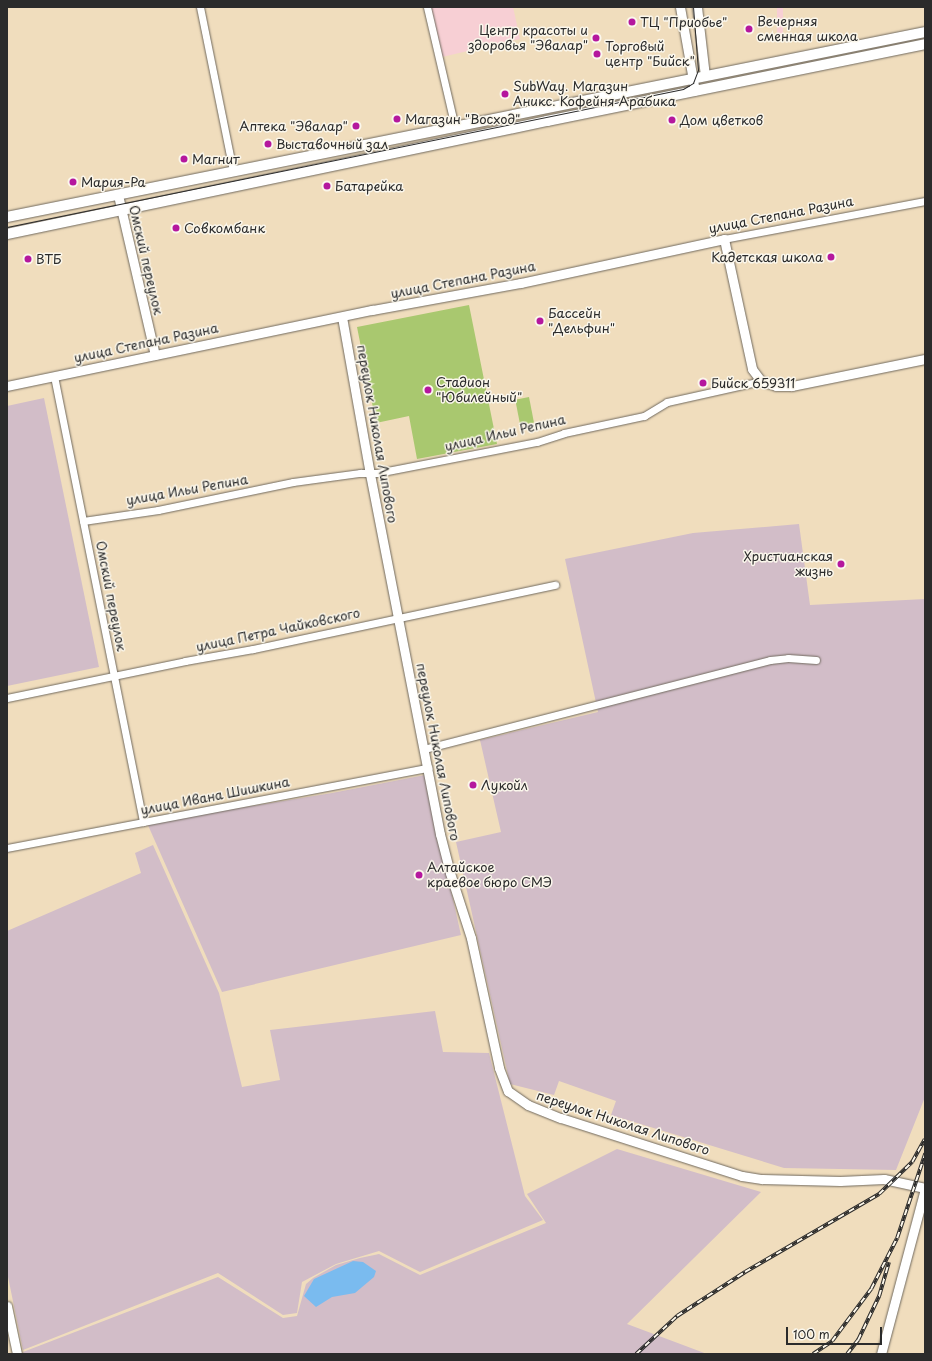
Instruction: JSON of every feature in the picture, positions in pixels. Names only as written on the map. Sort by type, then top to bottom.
[{"type":"main road","points":[[7,217],[925,32],[925,37]]},
{"type":"main road","points":[[7,234],[925,44]]},
{"type":"main road","points":[[794,58],[796,71]]},
{"type":"main road","points":[[233,171],[238,186]]},
{"type":"street","points":[[200,7],[233,171]]},
{"type":"street","points":[[427,7],[455,126]]},
{"type":"street","points":[[680,7],[695,91]]},
{"type":"street","points":[[697,7],[705,76]]},
{"type":"street","name":"Омский переулок","points":[[118,195],[155,355]]},
{"type":"street","name":"улица Степана Разина","points":[[7,386],[342,317],[521,283],[724,239],[925,201]]},
{"type":"street","points":[[724,239],[752,369],[761,381]]},
{"type":"street","name":"переулок Николая Липового","points":[[342,317],[370,474],[450,873],[471,938],[499,1068],[505,1087],[511,1094],[528,1105],[561,1118],[742,1176],[762,1179],[840,1181],[884,1179],[925,1188]]},
{"type":"street","name":"улица Ильи Репина","points":[[83,521],[165,508],[293,482],[370,474],[536,442],[564,433],[644,416],[667,402],[761,381],[776,386],[792,386],[925,359]]},
{"type":"street","name":"Омский переулок","points":[[54,376],[61,418],[143,822]]},
{"type":"street","name":"улица Петра Чайковского","points":[[7,698],[114,675],[253,649],[398,617],[555,585]]},
{"type":"street","points":[[424,749],[770,660],[788,658],[816,660]]},
{"type":"street","name":"улица Ивана Шишкина","points":[[7,848],[428,768]]},
{"type":"street","points":[[881,1354],[925,1188]]},
{"type":"street","points":[[7,1306],[17,1354]]},
{"type":"street","points":[[883,1345],[887,1354]]},
{"type":"shaded area","points":[[431,7],[513,7],[520,39],[442,57]]},
{"type":"shaded area","points":[[777,7],[783,7],[783,38],[777,38]]},
{"type":"shaded area","points":[[44,398],[99,667],[7,686],[7,406]]},
{"type":"shaded area","points":[[799,524],[810,605],[925,599],[925,1097],[896,1170],[784,1168],[611,1115],[616,1101],[559,1081],[554,1095],[510,1084],[456,842],[501,832],[480,740],[598,712],[565,559],[693,533]]},
{"type":"shaded area","points":[[425,775],[461,935],[222,992],[147,823],[332,793]]},
{"type":"shaded area","points":[[153,845],[219,993],[242,1087],[280,1080],[270,1030],[435,1011],[443,1052],[489,1053],[525,1196],[543,1220],[420,1272],[379,1251],[336,1264],[302,1282],[297,1313],[283,1315],[218,1273],[23,1350],[7,1272],[7,931],[141,873],[135,853]]},
{"type":"shaded area","points":[[617,1149],[761,1192],[627,1324],[707,1354],[24,1354],[23,1352],[218,1277],[283,1318],[297,1316],[306,1284],[313,1278],[336,1265],[379,1254],[420,1275],[546,1223],[527,1194]]},
{"type":"green space","name":"Стадион \"Юбилейный\"","points":[[469,305],[497,444],[417,459],[409,416],[376,423],[357,327]]},
{"type":"green space","points":[[529,397],[534,423],[520,425],[515,400]]},
{"type":"water","points":[[353,1261],[363,1262],[376,1271],[374,1277],[355,1293],[332,1297],[316,1307],[304,1296],[314,1279]]},
{"type":"tram line","points":[[7,227],[683,89],[693,83],[698,70],[693,7]]},
{"type":"railway","points":[[636,1354],[677,1316],[745,1272],[879,1194],[912,1162],[925,1139]]},
{"type":"railway","points":[[813,1354],[832,1341],[871,1289],[897,1238],[925,1154]]},
{"type":"railway","points":[[847,1354],[858,1340],[879,1296],[889,1262]]},
{"type":"place","name":"ТЦ \"Приобье\"","points":[[632,22]]},
{"type":"place","name":"Вечерняя сменная школа","points":[[749,29]]},
{"type":"place","name":"Центр красоты и здоровья \"Эвалар\"","points":[[596,38]]},
{"type":"place","name":"Торговый центр \"Бийск\"","points":[[597,54]]},
{"type":"place","name":"SubWay. Магазин Аникс. Кофейня Арабика","points":[[505,94]]},
{"type":"place","name":"Магазин \"Восход\"","points":[[397,119]]},
{"type":"place","name":"Дом цветков","points":[[672,120]]},
{"type":"place","name":"Аптека \"Эвалар\"","points":[[356,126]]},
{"type":"place","name":"Выставочный зал","points":[[268,144]]},
{"type":"place","name":"Магнит","points":[[184,159]]},
{"type":"place","name":"Мария-Ра","points":[[73,182]]},
{"type":"place","name":"Батарейка","points":[[327,186]]},
{"type":"place","name":"Совкомбанк","points":[[176,228]]},
{"type":"place","name":"Кадетская школа","points":[[831,257]]},
{"type":"place","name":"ВТБ","points":[[28,259]]},
{"type":"place","name":"Бассейн \"Дельфин\"","points":[[540,321]]},
{"type":"place","name":"Бийск 659311","points":[[703,383]]},
{"type":"place","name":"Стадион \"Юбилейный\"","points":[[428,390]]},
{"type":"place","name":"Христианская жизнь","points":[[841,564]]},
{"type":"place","name":"Лукойл","points":[[473,785]]},
{"type":"place","name":"Алтайское краевое бюро СМЭ","points":[[419,875]]}]
